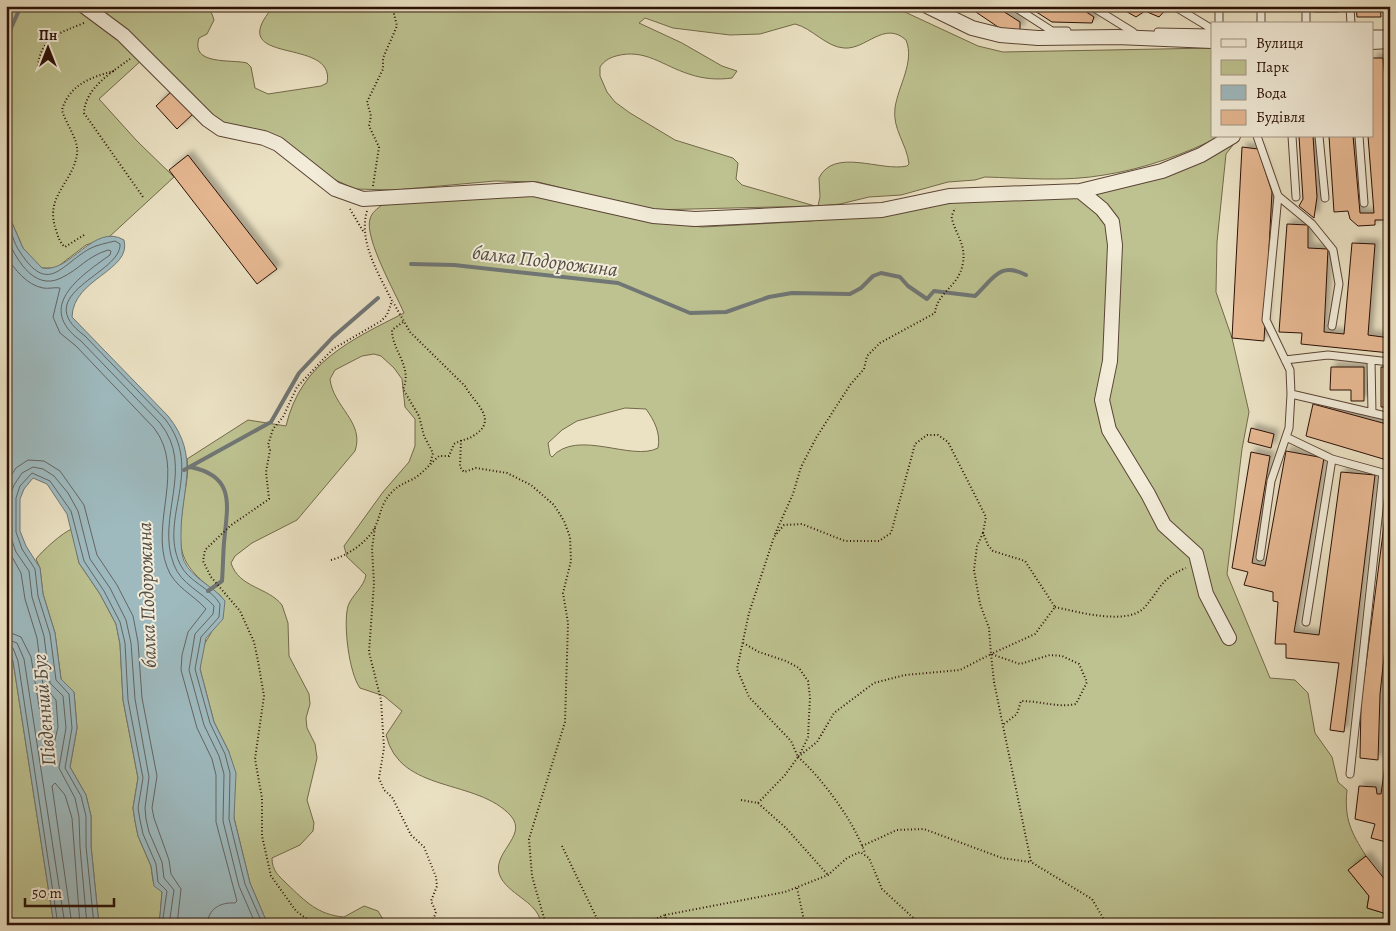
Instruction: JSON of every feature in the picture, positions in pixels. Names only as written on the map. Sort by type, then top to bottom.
[{"type":"street","points":[[84,6],[104,12],[200,113],[222,129],[264,138],[278,144],[335,189],[356,197],[373,200],[533,189],[653,216],[695,219],[882,210],[956,195],[1080,190],[1162,171],[1201,155],[1230,138]]},
{"type":"street","points":[[926,6],[972,28],[1000,35],[1038,38],[1117,37],[1211,41]]},
{"type":"street","points":[[1374,42],[1389,43]]},
{"type":"street","points":[[1080,190],[1102,209],[1112,222],[1115,245],[1110,360],[1102,400],[1109,430],[1148,494],[1164,525],[1196,554],[1206,594],[1228,638]]},
{"type":"lane","points":[[1013,6],[1052,31],[1211,33]]},
{"type":"lane","points":[[1091,6],[1133,32]]},
{"type":"lane","points":[[1174,6],[1211,28]]},
{"type":"lane","points":[[1219,6],[1219,22]]},
{"type":"lane","points":[[1261,6],[1261,22]]},
{"type":"lane","points":[[1306,6],[1306,22]]},
{"type":"lane","points":[[1350,6],[1352,22]]},
{"type":"lane","points":[[1374,35],[1389,43]]},
{"type":"lane","points":[[1258,138],[1278,196],[1266,320],[1290,370],[1291,394],[1289,428],[1272,481],[1260,557]]},
{"type":"lane","points":[[1292,138],[1296,197]]},
{"type":"lane","points":[[1319,138],[1325,198]]},
{"type":"lane","points":[[1359,138],[1364,203]]},
{"type":"lane","points":[[1278,196],[1312,224],[1333,250],[1339,284],[1332,326]]},
{"type":"lane","points":[[1285,360],[1328,355],[1390,362]]},
{"type":"lane","points":[[1371,360],[1372,413]]},
{"type":"lane","points":[[1291,394],[1390,417]]},
{"type":"lane","points":[[1286,437],[1332,459],[1383,473],[1350,774]]},
{"type":"lane","points":[[1306,622],[1332,459]]},
{"type":"path","points":[[38,66],[44,46],[50,38],[104,12],[120,9],[125,6]]},
{"type":"path","points":[[392,6],[397,26],[383,58],[383,69],[367,102],[371,116],[369,126],[378,147],[372,180],[373,200],[368,207],[363,231],[373,260],[403,322],[428,352],[465,386],[485,415],[481,430],[454,444],[449,456],[443,455],[415,478],[406,481],[394,489],[384,501],[375,528],[372,548],[374,583],[369,652],[381,700],[384,748],[380,778],[384,790],[392,797],[411,835],[424,846],[436,877],[437,886],[431,901],[436,912],[431,925]]},
{"type":"path","points":[[140,51],[91,92],[84,104],[84,113],[143,197]]},
{"type":"path","points":[[84,234],[65,247],[59,239],[53,220],[54,202],[75,163],[77,153],[77,146],[62,110],[67,98],[76,87],[89,78],[114,71]]},
{"type":"path","points":[[921,925],[882,889],[869,858],[865,854],[849,822],[824,786],[809,767],[798,757],[792,741],[749,697],[740,680],[737,669],[749,613],[774,537],[793,494],[801,467],[816,438],[850,385],[864,369],[867,356],[880,343],[935,313],[936,304],[953,287],[960,275],[963,263],[963,248],[951,217],[955,209],[956,195]]},
{"type":"path","points":[[315,925],[296,911],[272,876],[262,836],[262,798],[255,759],[264,696],[254,642],[240,611],[211,577],[203,561],[205,550],[230,526],[269,499],[266,472],[270,450],[268,445],[273,429],[283,417],[291,395],[309,373],[334,349],[381,322],[387,315],[392,301]]},
{"type":"path","points":[[403,322],[392,330],[392,334],[398,354],[405,365],[407,381],[403,388],[404,393],[419,416],[424,436],[433,453],[430,464]]},
{"type":"path","points":[[774,537],[784,525],[802,524],[845,541],[879,541],[891,532],[915,444],[927,435],[938,435],[948,442],[986,517],[983,532],[977,546],[974,570],[980,604],[989,628],[994,682],[1031,862]]},
{"type":"path","points":[[461,440],[460,467],[464,472],[476,468],[507,473],[530,485],[554,505],[564,521],[570,538],[571,561],[563,593],[568,623],[565,722],[529,839],[532,876],[546,925]]},
{"type":"path","points":[[331,560],[340,558],[354,549],[375,528]]},
{"type":"path","points":[[983,532],[988,545],[993,551],[1025,561],[1055,607],[1086,614],[1130,616],[1143,609],[1171,574],[1186,568],[1196,554]]},
{"type":"path","points":[[798,757],[817,742],[834,713],[874,683],[905,674],[960,670],[1035,634],[1055,607]]},
{"type":"path","points":[[743,643],[759,652],[786,660],[799,668],[808,681],[810,697],[808,737],[798,757],[785,775],[758,803]]},
{"type":"path","points":[[991,654],[1020,664],[1050,655],[1062,656],[1079,664],[1087,682],[1076,704],[1065,707],[1049,702],[1021,701],[1017,714],[1004,724]]},
{"type":"path","points":[[742,800],[758,803],[786,828],[828,875]]},
{"type":"path","points":[[862,846],[897,830],[924,829],[1002,858],[1031,862],[1092,899],[1107,925]]},
{"type":"path","points":[[562,846],[600,925]]},
{"type":"path","points":[[641,925],[665,915],[797,888],[828,875],[853,854],[865,854]]},
{"type":"path","points":[[797,888],[805,925]]},
{"type":"path","points":[[665,915],[668,925]]},
{"type":"green space","points":[[6,6],[205,6],[212,14],[214,20],[207,34],[199,38],[198,47],[201,53],[206,57],[214,59],[247,63],[251,67],[255,88],[268,94],[321,86],[327,83],[325,68],[315,59],[270,45],[261,37],[261,25],[274,6],[892,6],[978,46],[1003,52],[1211,48],[1211,138],[1217,138],[1193,149],[1134,169],[1104,175],[1059,179],[985,177],[975,180],[948,182],[901,195],[869,197],[840,204],[818,206],[820,197],[819,178],[826,169],[835,164],[847,162],[896,167],[909,164],[895,116],[895,108],[907,65],[908,48],[906,40],[890,33],[875,37],[860,45],[844,48],[837,47],[795,24],[760,34],[730,35],[673,28],[645,18],[639,23],[682,43],[722,66],[737,71],[732,78],[705,78],[680,71],[645,56],[626,54],[616,56],[607,60],[600,67],[600,76],[607,92],[615,102],[675,140],[733,158],[738,163],[736,179],[742,185],[815,206],[650,210],[538,182],[495,181],[395,190],[355,189],[329,177],[285,141],[219,121],[144,58],[99,99],[137,141],[174,177],[109,237],[86,245],[56,268],[42,268],[34,261],[23,248],[6,209]]},
{"type":"green space","points":[[1228,138],[1238,138],[1226,154],[1217,242],[1216,292],[1232,338],[1249,412],[1242,449],[1227,574],[1270,678],[1295,680],[1308,693],[1315,733],[1332,757],[1338,782],[1347,790],[1346,800],[1350,825],[1356,840],[1366,856],[1348,870],[1369,896],[1367,908],[1390,915],[1390,925],[541,925],[536,911],[511,890],[501,878],[498,869],[503,853],[515,831],[515,824],[511,816],[496,804],[479,796],[423,777],[407,767],[394,754],[386,735],[402,711],[384,696],[360,688],[353,671],[348,648],[346,624],[348,606],[366,575],[347,557],[344,546],[383,492],[409,462],[415,446],[415,419],[405,407],[402,379],[394,368],[381,356],[374,354],[362,356],[335,370],[330,379],[332,389],[356,431],[355,451],[297,520],[252,543],[235,556],[231,563],[240,578],[269,594],[282,605],[288,623],[289,656],[309,694],[310,704],[306,718],[307,728],[315,744],[317,758],[307,800],[314,823],[313,831],[300,845],[272,858],[276,873],[300,896],[319,910],[344,917],[364,906],[378,911],[384,921],[383,925],[268,925],[250,883],[234,818],[229,752],[214,722],[200,669],[202,648],[211,633],[221,596],[195,574],[183,554],[180,531],[187,459],[248,420],[286,426],[293,404],[303,385],[316,369],[347,344],[404,313],[376,252],[369,228],[372,214],[377,209],[382,205],[516,195],[539,196],[671,224],[703,227],[811,221],[907,207],[1058,191],[1124,180]],"holes":[[[625,408],[646,409],[652,418],[659,437],[658,448],[647,451],[634,451],[590,445],[575,445],[563,449],[552,457],[550,455],[548,443],[562,430],[577,421]]]},
{"type":"green space","points":[[72,529],[79,563],[100,594],[116,624],[120,644],[123,700],[138,778],[133,808],[135,821],[138,836],[151,866],[153,881],[162,892],[160,916],[157,925],[99,925],[91,846],[91,816],[86,795],[70,767],[77,728],[74,692],[61,679],[55,633],[43,594],[40,568],[36,559],[53,542]]},
{"type":"green space","points":[[6,644],[13,661],[54,925],[14,925],[6,893]]},
{"type":"water","name":"Південний Буг","points":[[6,209],[23,248],[42,268],[52,268],[62,264],[102,238],[113,236],[124,240],[124,251],[119,260],[82,293],[75,304],[72,317],[168,416],[178,431],[184,445],[187,473],[181,534],[183,558],[192,573],[225,601],[223,619],[206,638],[200,669],[214,722],[229,752],[236,773],[234,818],[250,883],[268,925],[237,925],[229,921],[223,925],[157,925],[160,916],[162,892],[154,886],[151,866],[138,836],[135,821],[133,808],[138,778],[123,700],[120,644],[116,624],[100,594],[79,563],[67,514],[47,484],[33,478],[24,489],[20,499],[20,531],[26,546],[40,568],[43,594],[55,633],[61,679],[74,692],[77,728],[70,767],[86,795],[91,816],[91,846],[99,925],[54,925],[13,661],[6,644]]},
{"type":"building","points":[[967,6],[995,6],[1020,22],[1020,30],[1001,29]]},
{"type":"building","points":[[1027,6],[1077,6],[1094,17],[1092,23],[1052,22]]},
{"type":"building","points":[[1117,6],[1163,6],[1167,8],[1159,17],[1145,11],[1136,17]]},
{"type":"building","points":[[1314,6],[1338,6],[1338,12],[1314,12]]},
{"type":"building","points":[[1356,6],[1380,6],[1381,17],[1357,17]]},
{"type":"building","points":[[1374,58],[1383,58],[1390,129],[1390,220],[1375,220],[1375,225],[1358,226],[1350,219],[1348,211],[1334,212],[1329,138],[1353,138],[1360,213],[1374,213],[1368,138],[1374,138]]},
{"type":"building","points":[[173,90],[194,113],[177,129],[156,106]]},
{"type":"building","points":[[1299,138],[1313,138],[1317,197],[1314,218],[1299,206],[1303,199]]},
{"type":"building","points":[[1242,147],[1258,149],[1272,192],[1264,341],[1232,338]]},
{"type":"building","points":[[188,155],[277,269],[257,284],[169,170]]},
{"type":"building","points":[[1287,224],[1308,225],[1308,248],[1328,249],[1324,332],[1344,334],[1352,243],[1375,244],[1368,335],[1390,338],[1390,353],[1301,344],[1302,333],[1279,332]]},
{"type":"building","points":[[1331,367],[1364,367],[1364,401],[1351,401],[1351,390],[1330,390]]},
{"type":"building","points":[[1381,367],[1390,367],[1390,407],[1381,407]]},
{"type":"building","points":[[1313,404],[1390,425],[1390,461],[1306,436]]},
{"type":"building","points":[[1251,428],[1274,434],[1271,448],[1248,442]]},
{"type":"building","points":[[1286,451],[1324,458],[1294,632],[1319,635],[1341,472],[1375,475],[1344,732],[1330,730],[1339,663],[1286,658],[1286,644],[1275,644],[1278,602],[1273,601],[1273,592],[1244,585],[1248,572],[1232,568],[1251,452],[1270,456],[1252,563],[1265,566]]},
{"type":"building","points":[[1390,479],[1390,601],[1380,694],[1378,760],[1360,758],[1361,703]]},
{"type":"building","points":[[1390,730],[1390,820],[1388,826],[1390,826],[1390,843],[1371,838],[1375,824],[1355,819],[1359,786],[1376,787],[1377,794],[1381,794]]},
{"type":"building","points":[[1366,856],[1390,886],[1390,915],[1367,908],[1369,896],[1348,870]]},
{"type":"waterway","points":[[6,39],[21,6]]},
{"type":"waterway","name":"балка Подорожина","points":[[411,264],[454,265],[618,283],[690,313],[726,312],[769,297],[792,293],[850,294],[861,288],[873,276],[881,273],[900,277],[908,286],[927,299],[934,291],[975,296],[992,278],[1003,271],[1017,271],[1026,275]]},
{"type":"waterway","name":"балка Подорожина","points":[[184,470],[271,422],[299,373],[333,337],[378,298]]},
{"type":"waterway","points":[[190,467],[205,471],[216,478],[226,495],[227,517],[222,581],[208,591]]}]
